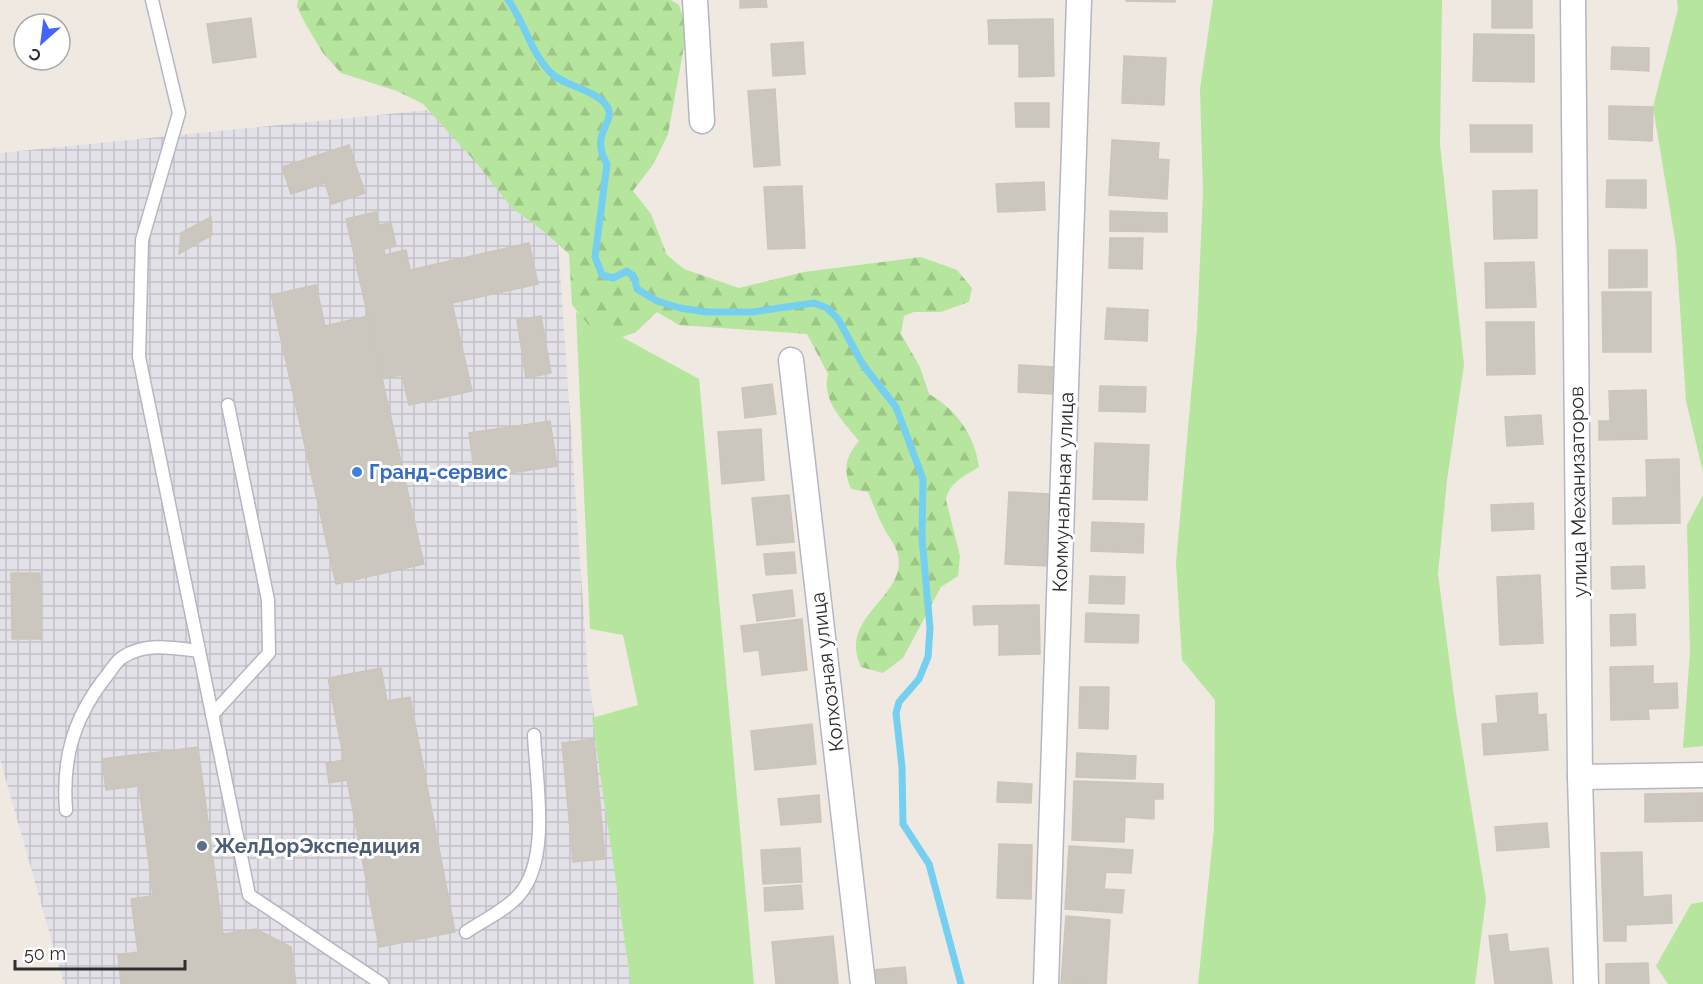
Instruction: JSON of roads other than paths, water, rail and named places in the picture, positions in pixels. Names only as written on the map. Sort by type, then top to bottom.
[{"type":"street","points":[[695,0],[702,121]]},
{"type":"street","name":"Коммунальная улица","points":[[1046,984],[1079,0]]},
{"type":"street","name":"улица Механизаторов","points":[[1573,0],[1580,777],[1586,984]]},
{"type":"street","name":"Колхозная улица","points":[[791,360],[863,984]]},
{"type":"street","points":[[1580,777],[1703,775]]},
{"type":"lane","points":[[152,0],[179,113],[142,240],[139,357],[249,895],[382,984]]},
{"type":"lane","points":[[212,715],[269,653],[268,600],[228,405]]},
{"type":"lane","points":[[66,810],[64,778],[72,738],[95,690],[122,657],[159,646],[199,651]]},
{"type":"lane","points":[[466,932],[517,898],[531,880],[539,852],[534,735]]},
{"type":"waterway","points":[[508,0],[537,55],[550,72],[563,81],[594,95],[606,105],[609,111],[601,144],[607,164],[595,257],[602,275],[613,278],[627,271],[634,277],[637,289],[657,301],[680,308],[707,312],[752,312],[814,303],[827,308],[838,319],[863,365],[896,407],[923,479],[922,538],[930,628],[928,657],[919,679],[899,702],[896,713],[902,767],[903,824],[929,864],[961,984]]},
{"type":"place","name":"Гранд-сервис","points":[[357,472]]},
{"type":"place","name":"ЖелДорЭкспедиция","points":[[202,846]]}]
